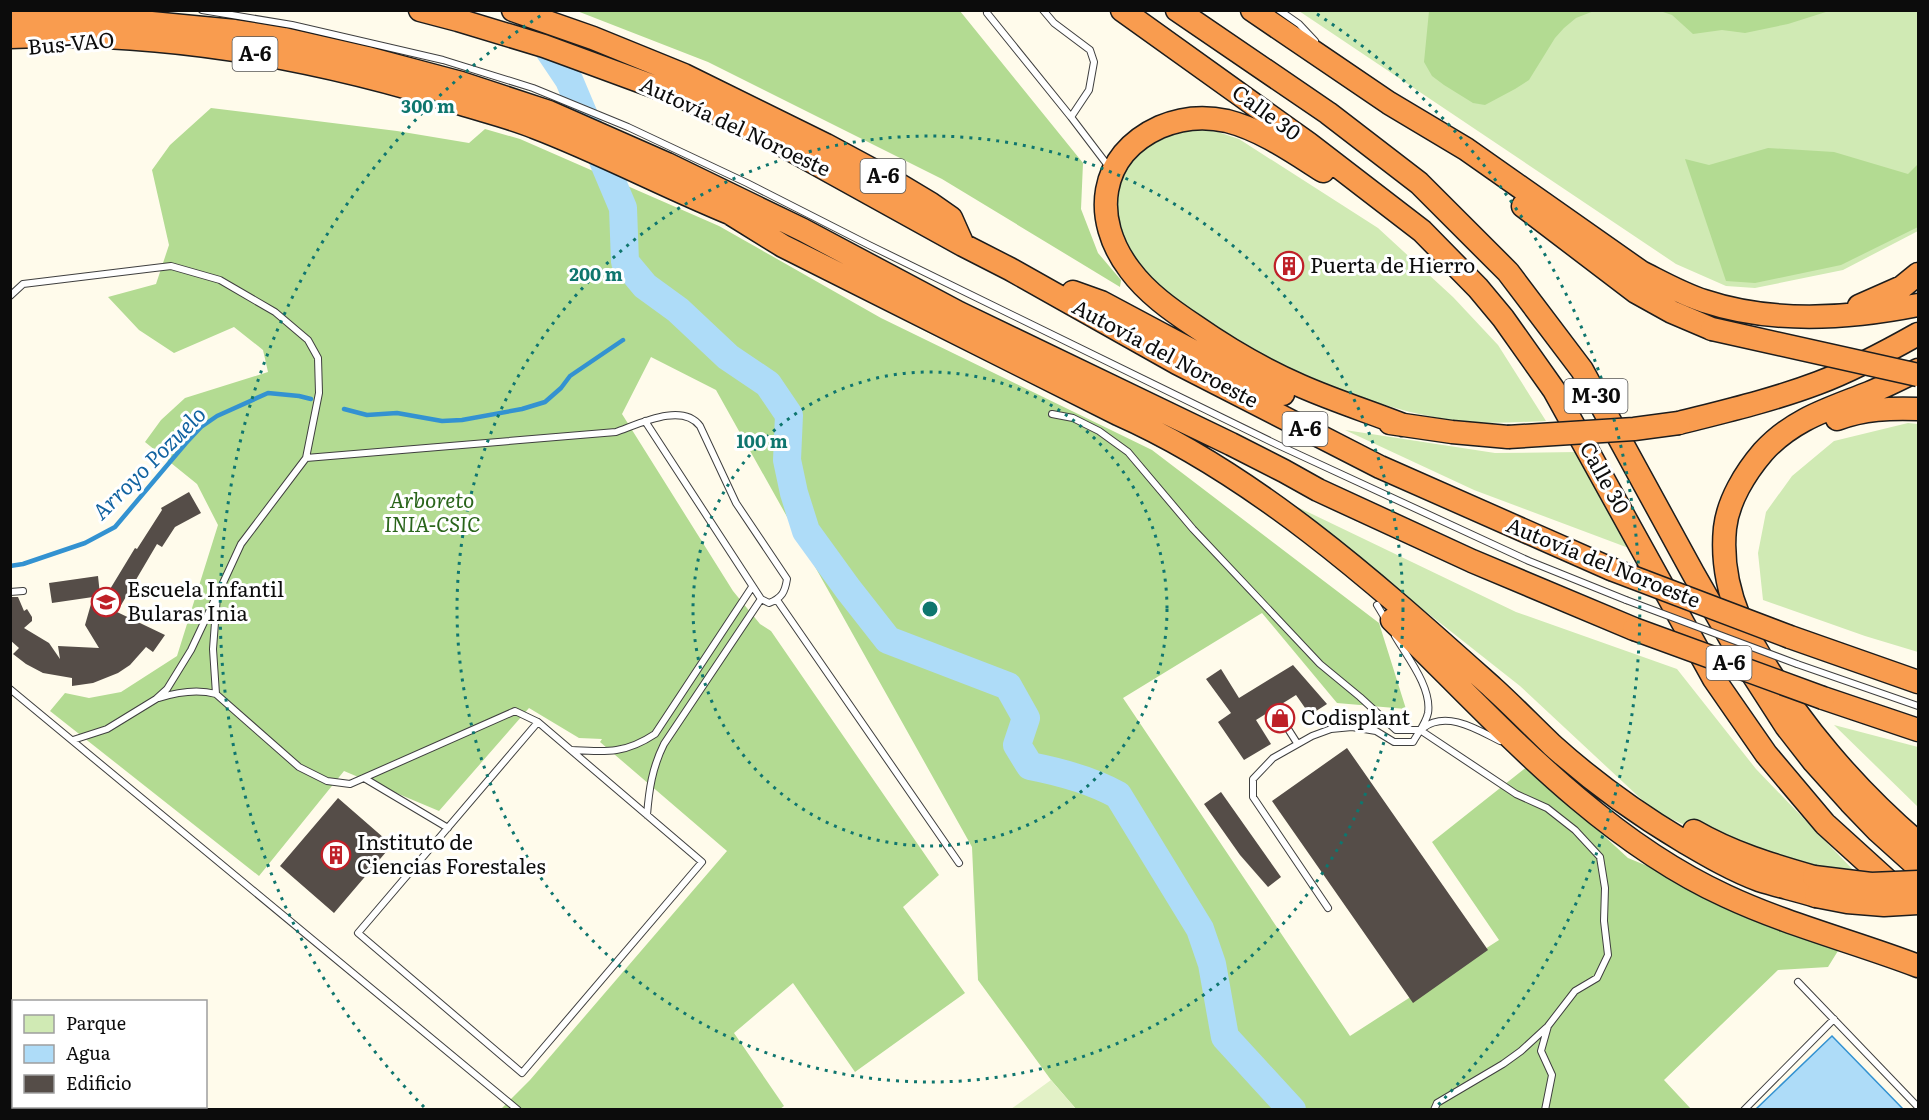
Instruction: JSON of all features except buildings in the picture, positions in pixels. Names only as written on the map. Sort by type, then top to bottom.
[{"type":"highway","name":"Autovía del Noroeste","points":[[420,10],[544,46],[780,133],[963,245],[1177,363],[1380,467],[1611,569],[1918,682]]},
{"type":"highway","name":"A-6","points":[[513,10],[593,38],[675,71],[780,133]]},
{"type":"highway","name":"Calle 30","points":[[1122,10],[1310,144],[1422,231],[1478,288],[1503,318],[1554,390],[1714,679],[1766,754],[1826,824],[1891,885],[1918,905]]},
{"type":"highway","name":"Calle 30","points":[[1178,10],[1328,113],[1419,183],[1508,272],[1581,370],[1721,621],[1786,726],[1850,802],[1918,867]]},
{"type":"highway","points":[[1252,10],[1389,103],[1636,292],[1672,312],[1712,329],[1918,375]]},
{"type":"highway","name":"Bus-VAO","points":[[10,15],[78,16],[184,26]]},
{"type":"highway","name":"A-6","points":[[132,39],[184,26],[235,31],[284,39],[437,77],[533,126],[613,160],[738,198],[790,236],[824,254],[899,281],[958,313],[1274,465],[1318,490],[1472,561],[1634,628],[1823,698],[1918,730]]},
{"type":"highway","name":"A-6","points":[[10,37],[77,35],[132,39],[269,56],[366,76],[437,77]]},
{"type":"highway","name":"Bus-VAO","points":[[10,50],[132,39]]},
{"type":"highway","points":[[1389,103],[1466,149],[1641,272],[1703,301],[1733,309],[1792,317],[1869,313],[1913,306]]},
{"type":"highway","points":[[1403,425],[1302,387],[1269,371],[1224,346],[1151,293],[1118,253],[1106,220],[1107,187],[1112,171],[1121,155],[1148,133],[1185,119],[1226,121],[1258,132],[1422,231]]},
{"type":"highway","points":[[738,198],[783,246],[1150,428],[1253,492],[1306,528],[1494,690],[1622,786],[1667,816],[1732,851],[1847,902],[1918,905]]},
{"type":"highway","points":[[1010,269],[1101,302],[1219,365],[1293,398],[1355,418],[1452,432],[1508,437],[1634,429],[1679,423],[1749,406],[1819,382],[1870,360],[1918,334]]},
{"type":"highway","points":[[1824,317],[1865,304],[1902,287],[1918,274]]},
{"type":"highway","points":[[1918,370],[1870,393],[1816,413],[1779,438],[1764,452],[1746,475],[1733,498],[1725,526],[1724,554],[1739,619],[1772,677],[1812,733],[1852,779],[1918,843]]},
{"type":"highway","points":[[1918,409],[1885,408],[1854,413],[1822,424],[1796,440],[1774,460],[1756,483],[1744,507],[1737,532],[1737,554],[1739,583],[1750,619],[1780,673],[1821,729],[1918,837]]},
{"type":"highway","points":[[1118,414],[1232,485],[1300,538],[1377,605],[1536,762],[1578,799],[1642,848],[1725,896],[1761,911],[1918,966]]},
{"type":"highway","points":[[1859,661],[1918,669]]},
{"type":"highway","points":[[1815,886],[1918,882]]},
{"type":"lane","points":[[202,10],[292,25],[437,77],[533,88],[628,127],[738,198],[869,245],[1278,445],[1529,561],[1797,664],[1918,706]]},
{"type":"lane","points":[[1043,10],[1054,23],[1090,50],[1094,62],[1089,90],[1071,117]]},
{"type":"lane","points":[[1279,10],[1299,24],[1354,79]]},
{"type":"lane","points":[[987,13],[1112,171]]},
{"type":"lane","points":[[10,296],[23,284],[171,266],[220,280],[276,312],[308,340],[318,358],[319,393],[306,458],[241,544],[191,650],[167,689],[156,699],[107,729],[73,740]]},
{"type":"lane","points":[[1052,414],[1073,418],[1099,431],[1128,452],[1193,529],[1320,664],[1396,730],[1420,730],[1516,794],[1547,808],[1575,830],[1600,857],[1605,888],[1604,921],[1608,955],[1597,978],[1575,991],[1548,1026],[1521,1051],[1437,1102],[1434,1110]]},
{"type":"lane","points":[[306,458],[616,432],[645,421],[684,415],[695,419],[700,426],[736,503],[787,579],[785,592],[777,600],[770,603],[761,599],[752,587],[645,421]]},
{"type":"lane","points":[[571,750],[612,752],[642,742],[655,734],[752,587]]},
{"type":"lane","points":[[10,592],[23,591]]},
{"type":"lane","points":[[216,694],[213,649],[217,596]]},
{"type":"lane","points":[[647,815],[655,762],[664,744],[761,599]]},
{"type":"lane","points":[[777,600],[959,863]]},
{"type":"lane","points":[[1328,908],[1253,797],[1253,779],[1273,758],[1297,743],[1331,729],[1352,728],[1376,731],[1394,742],[1413,742],[1428,715],[1428,698],[1421,680],[1377,605]]},
{"type":"lane","points":[[10,689],[518,1110]]},
{"type":"lane","points":[[156,699],[177,692],[216,694],[300,767],[327,781],[350,784],[515,711],[538,722],[702,862],[522,1073],[358,933],[538,722]]},
{"type":"lane","points":[[1420,730],[1430,723],[1443,720],[1460,723],[1508,744],[1536,762]]},
{"type":"lane","points":[[1283,721],[1297,743]]},
{"type":"lane","points":[[364,778],[448,828]]},
{"type":"lane","points":[[1798,982],[1918,1107]]},
{"type":"lane","points":[[1744,1110],[1834,1019]]},
{"type":"lane","points":[[1545,1110],[1552,1075],[1541,1051],[1548,1026]]},
{"type":"green space","points":[[577,11],[960,11],[1083,163],[1081,209],[1098,253],[1121,280],[1120,287],[942,179],[708,62]]},
{"type":"green space","points":[[1299,11],[1918,11],[1918,231],[1843,270],[1755,288],[1726,286],[1676,264]]},
{"type":"green space","points":[[1429,11],[1594,11],[1576,18],[1564,28],[1555,38],[1529,80],[1485,105],[1473,103],[1432,76],[1424,62]]},
{"type":"green space","points":[[1660,11],[1829,11],[1788,24],[1745,33],[1722,30],[1693,34],[1672,15]]},
{"type":"green space","name":"Arboreto INIA-CSIC","points":[[211,108],[397,131],[469,143],[485,129],[520,139],[719,226],[881,318],[1152,450],[1379,623],[1406,709],[1337,703],[1262,613],[1123,698],[1350,1036],[1499,940],[1432,842],[1528,766],[1628,858],[1841,946],[1828,967],[1778,970],[1664,1080],[1691,1109],[1076,1109],[1051,1080],[978,980],[972,847],[716,390],[651,357],[622,414],[733,591],[760,624],[771,631],[939,875],[903,907],[965,993],[855,1072],[793,983],[734,1033],[784,1106],[780,1109],[501,1109],[530,1080],[727,851],[600,742],[602,739],[579,738],[529,708],[439,811],[344,771],[259,876],[50,711],[65,693],[89,698],[121,692],[177,656],[218,525],[197,484],[145,442],[161,420],[185,398],[268,372],[263,350],[234,327],[174,353],[139,330],[108,297],[156,284],[169,245],[152,170],[170,145]]},
{"type":"green space","points":[[1199,129],[1239,139],[1378,228],[1453,297],[1498,345],[1546,421],[1462,422],[1407,411],[1365,399],[1323,384],[1266,359],[1199,316],[1157,284],[1126,244],[1118,222],[1117,198],[1120,179],[1133,160],[1149,146],[1168,137]]},
{"type":"green space","points":[[1768,148],[1834,152],[1908,174],[1918,164],[1918,227],[1841,265],[1755,283],[1726,281],[1685,159],[1709,165]]},
{"type":"green space","points":[[1908,423],[1918,424],[1918,652],[1763,600],[1758,553],[1766,512],[1792,476],[1834,441]]},
{"type":"green space","points":[[1345,430],[1495,453],[1578,452],[1634,550],[1474,490]]},
{"type":"green space","points":[[1287,502],[1516,612],[1677,669],[1756,769],[1857,874],[1779,868],[1654,811],[1520,686]]},
{"type":"green space","points":[[1834,725],[1918,747],[1918,807]]},
{"type":"green space","points":[[11,1080],[12,1108],[136,1109],[11,1109]]},
{"type":"green space","points":[[1051,1080],[1076,1109],[1011,1109]]},
{"type":"water","points":[[1832,1036],[1903,1109],[1756,1109]]},
{"type":"waterway","points":[[522,10],[569,80],[623,208],[625,262],[645,286],[678,310],[728,357],[768,384],[789,415],[787,460],[806,531],[888,640],[1008,686],[1026,718],[1017,745],[1030,766],[1075,777],[1118,795],[1200,929],[1212,964],[1225,1037],[1292,1110]]},
{"type":"waterway","name":"Arroyo Pozuelo","points":[[662,312],[674,308]]},
{"type":"waterway","name":"Arroyo Pozuelo","points":[[344,409],[367,415],[397,413],[442,421],[462,420],[522,409],[545,402],[561,388],[570,376],[623,340]]},
{"type":"waterway","name":"Arroyo Pozuelo","points":[[10,566],[23,564],[85,543],[115,527],[186,443],[201,427],[217,416],[268,393],[311,399]]},
{"type":"place","name":"Puerta de Hierro","points":[[1289,266]]},
{"type":"place","name":"Escuela Infantil Bularas Inia","points":[[106,602]]},
{"type":"place","name":"Codisplant","points":[[1280,718]]},
{"type":"place","name":"Instituto de Ciencias Forestales","points":[[336,855]]}]
